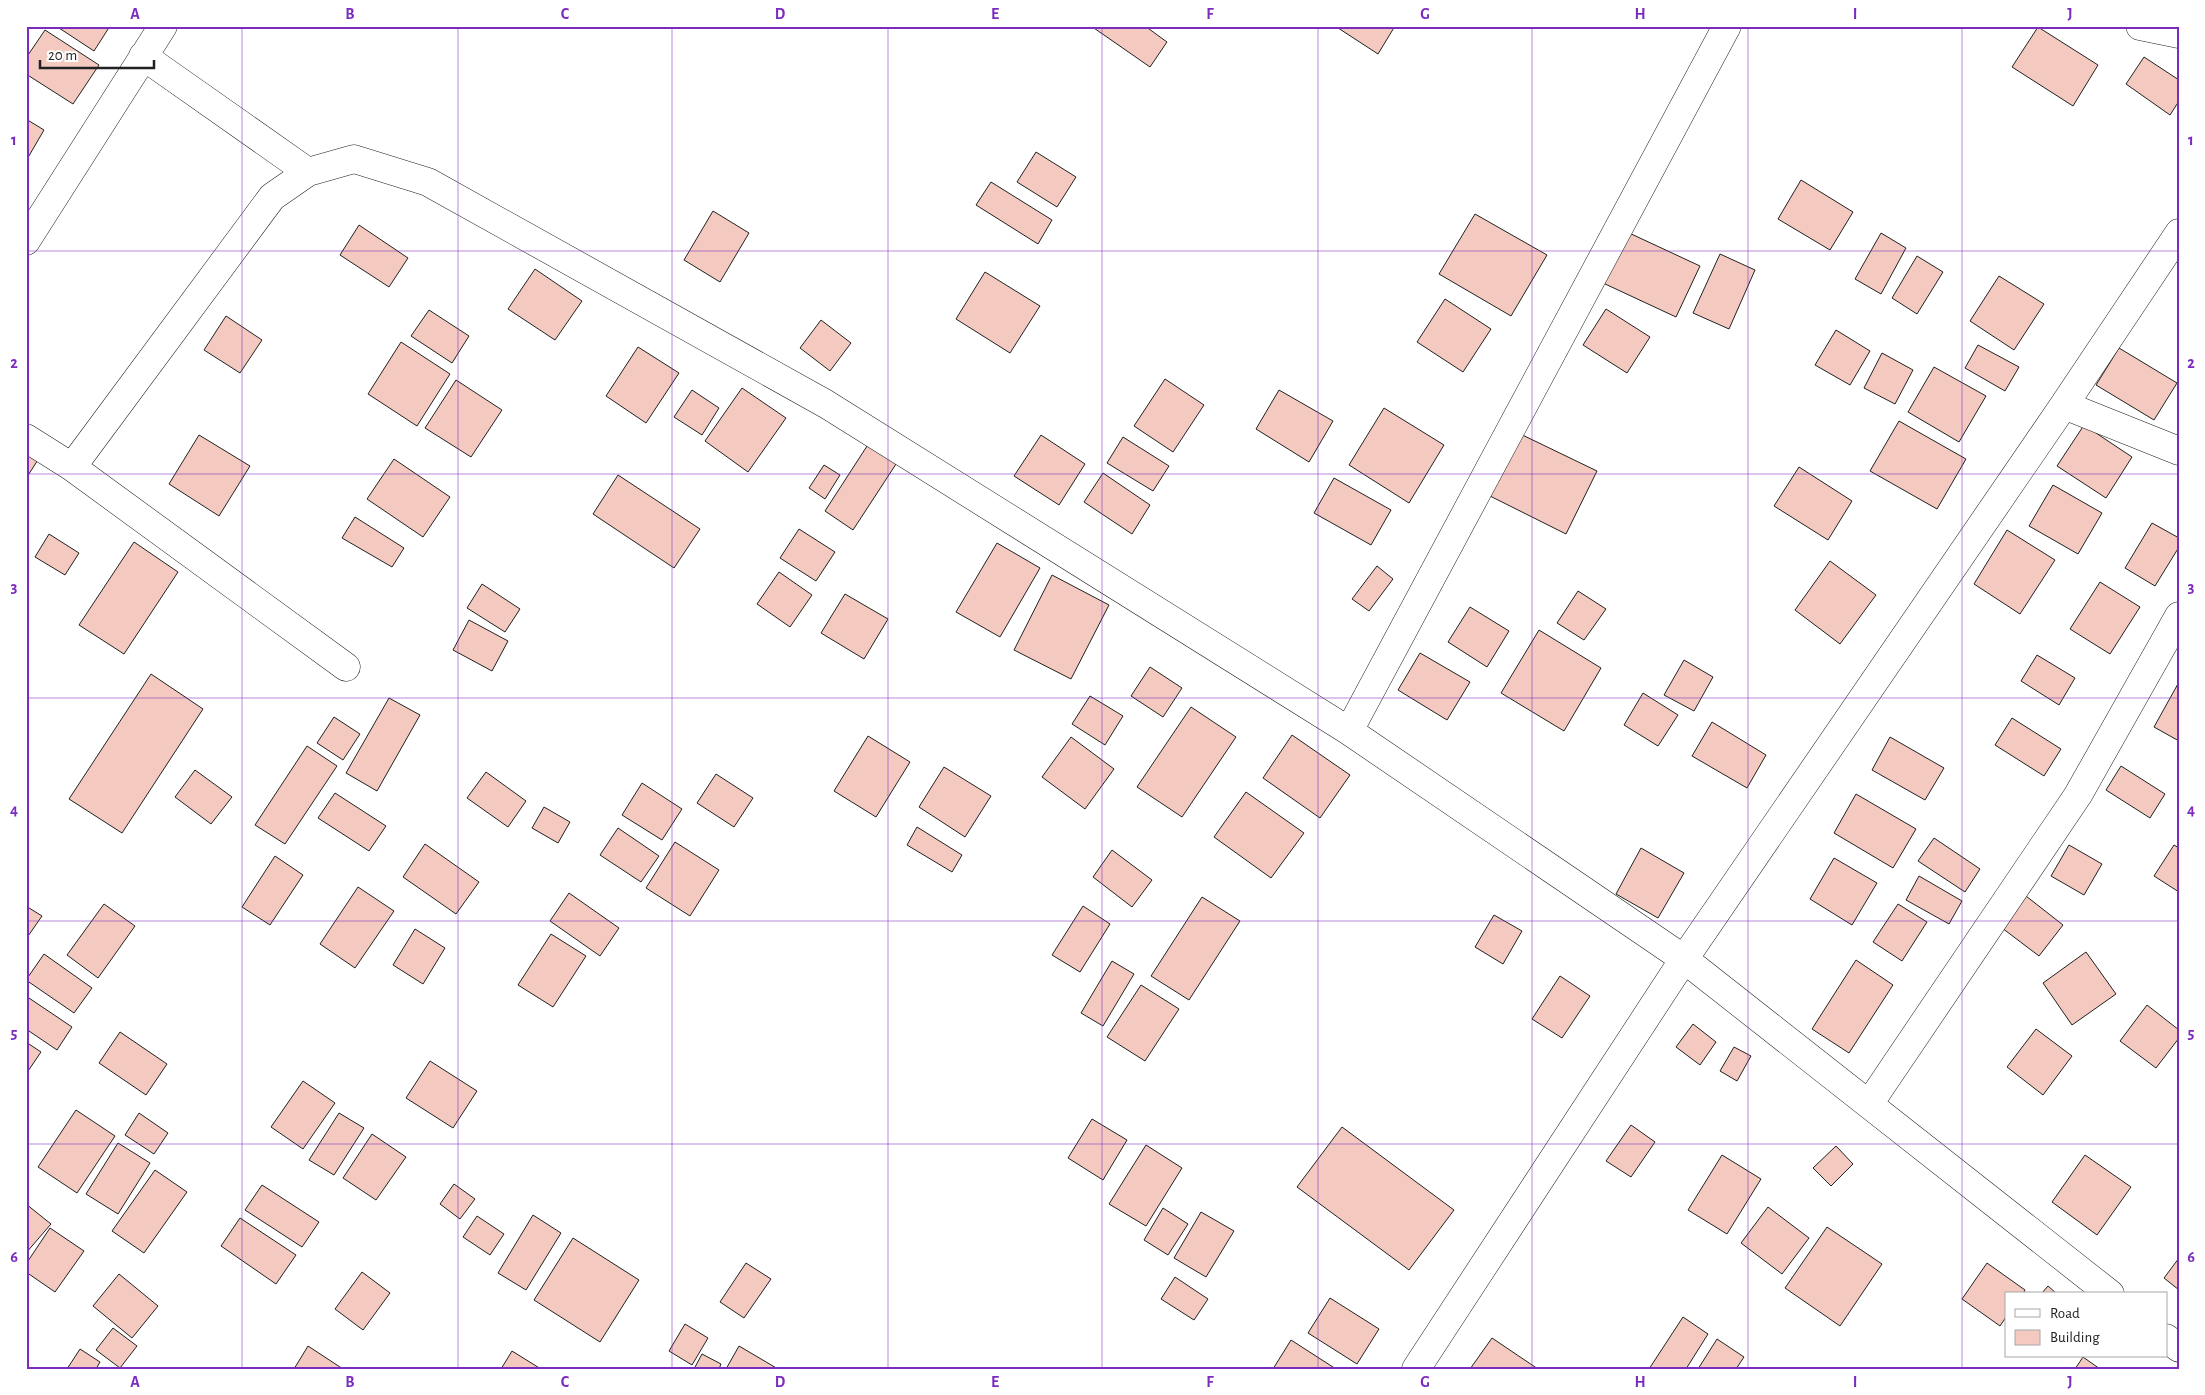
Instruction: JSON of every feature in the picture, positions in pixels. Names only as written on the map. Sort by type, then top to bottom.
[{"type":"street","points":[[26,241],[163,26]]},
{"type":"street","points":[[1349,731],[1727,26]]},
{"type":"street","points":[[2140,26],[2179,34]]},
{"type":"street","points":[[143,56],[308,172]]},
{"type":"street","points":[[72,467],[272,197],[308,172],[354,160],[428,182],[826,404],[1349,731],[1684,958],[2107,1292]]},
{"type":"street","points":[[1416,1369],[1684,958],[2064,405],[2179,233]]},
{"type":"street","points":[[2064,405],[2179,451]]},
{"type":"street","points":[[26,438],[72,467],[346,667]]},
{"type":"street","points":[[1869,1104],[2078,795],[2179,616]]},
{"type":"street","points":[[2168,1340],[2179,1348]]},
{"type":"building","points":[[56,26],[110,26],[94,51]]},
{"type":"building","points":[[1091,26],[1145,26],[1167,42],[1150,67]]},
{"type":"building","points":[[1335,26],[1395,26],[1378,54]]},
{"type":"building","points":[[2038,27],[2098,65],[2073,106],[2012,67]]},
{"type":"building","points":[[45,30],[99,65],[73,104],[26,74],[26,58]]},
{"type":"building","points":[[2144,57],[2179,80],[2179,101],[2170,115],[2126,84]]},
{"type":"building","points":[[26,119],[44,130],[26,161]]},
{"type":"building","points":[[1036,152],[1076,177],[1057,207],[1017,182]]},
{"type":"building","points":[[1801,180],[1853,212],[1830,250],[1778,219]]},
{"type":"building","points":[[991,182],[1052,220],[1038,244],[976,205]]},
{"type":"building","points":[[713,211],[749,233],[720,282],[684,260]]},
{"type":"building","points":[[1475,214],[1547,255],[1511,316],[1439,274]]},
{"type":"building","points":[[359,225],[408,258],[389,287],[340,255]]},
{"type":"building","points":[[1627,232],[1700,266],[1676,317],[1603,283]]},
{"type":"building","points":[[1881,233],[1906,248],[1881,294],[1855,279]]},
{"type":"building","points":[[1720,254],[1755,270],[1729,329],[1693,313]]},
{"type":"building","points":[[1917,256],[1943,272],[1917,314],[1892,298]]},
{"type":"building","points":[[535,269],[582,301],[555,340],[508,309]]},
{"type":"building","points":[[985,272],[1040,306],[1010,353],[956,319]]},
{"type":"building","points":[[1999,276],[2044,304],[2014,350],[1970,321]]},
{"type":"building","points":[[1445,299],[1491,329],[1463,372],[1417,342]]},
{"type":"building","points":[[1606,309],[1650,337],[1627,373],[1583,345]]},
{"type":"building","points":[[429,310],[469,336],[452,363],[411,336]]},
{"type":"building","points":[[226,316],[262,340],[240,373],[204,350]]},
{"type":"building","points":[[821,320],[851,343],[830,371],[800,348]]},
{"type":"building","points":[[1836,330],[1870,351],[1850,385],[1815,365]]},
{"type":"building","points":[[401,342],[450,374],[417,426],[368,394]]},
{"type":"building","points":[[1978,345],[2019,367],[2005,391],[1965,368]]},
{"type":"building","points":[[638,347],[679,373],[646,423],[606,396]]},
{"type":"building","points":[[2119,348],[2177,383],[2154,420],[2096,385]]},
{"type":"building","points":[[1882,353],[1913,370],[1895,404],[1864,388]]},
{"type":"building","points":[[1934,367],[1986,396],[1959,442],[1908,412]]},
{"type":"building","points":[[1165,379],[1204,405],[1173,452],[1134,426]]},
{"type":"building","points":[[456,380],[502,410],[471,457],[425,428]]},
{"type":"building","points":[[742,388],[786,418],[748,472],[705,441]]},
{"type":"building","points":[[692,390],[719,408],[702,435],[674,417]]},
{"type":"building","points":[[1279,390],[1333,421],[1309,462],[1256,429]]},
{"type":"building","points":[[1384,408],[1444,445],[1409,503],[1349,465]]},
{"type":"building","points":[[1899,421],[1966,459],[1937,509],[1870,471]]},
{"type":"building","points":[[2084,425],[2132,457],[2106,498],[2057,466]]},
{"type":"building","points":[[1512,430],[1597,471],[1566,534],[1482,492]]},
{"type":"building","points":[[199,435],[250,466],[219,516],[169,484]]},
{"type":"building","points":[[1041,435],[1085,464],[1059,505],[1014,476]]},
{"type":"building","points":[[1123,437],[1169,466],[1153,491],[1107,463]]},
{"type":"building","points":[[869,443],[898,461],[853,530],[825,511]]},
{"type":"building","points":[[26,445],[41,455],[27,477],[26,476]]},
{"type":"building","points":[[394,459],[450,497],[423,537],[367,499]]},
{"type":"building","points":[[824,465],[840,475],[825,499],[809,488]]},
{"type":"building","points":[[1799,467],[1852,501],[1828,540],[1774,506]]},
{"type":"building","points":[[1103,473],[1150,505],[1132,534],[1084,502]]},
{"type":"building","points":[[618,475],[700,529],[674,568],[593,514]]},
{"type":"building","points":[[1334,478],[1391,510],[1371,545],[1314,513]]},
{"type":"building","points":[[2053,485],[2102,513],[2078,554],[2029,526]]},
{"type":"building","points":[[355,517],[404,548],[392,567],[342,538]]},
{"type":"building","points":[[2152,523],[2179,538],[2179,547],[2155,586],[2125,568]]},
{"type":"building","points":[[799,529],[835,552],[816,581],[780,558]]},
{"type":"building","points":[[2007,530],[2055,560],[2020,614],[1974,584]]},
{"type":"building","points":[[49,534],[79,553],[65,575],[35,557]]},
{"type":"building","points":[[134,542],[178,572],[124,654],[79,625]]},
{"type":"building","points":[[997,543],[1040,568],[1000,637],[956,612]]},
{"type":"building","points":[[1830,561],[1876,595],[1840,644],[1795,610]]},
{"type":"building","points":[[1377,566],[1393,579],[1369,611],[1352,599]]},
{"type":"building","points":[[779,572],[812,595],[790,627],[757,604]]},
{"type":"building","points":[[1052,575],[1109,605],[1071,679],[1014,650]]},
{"type":"building","points":[[2100,582],[2140,607],[2110,654],[2070,629]]},
{"type":"building","points":[[482,584],[520,609],[505,632],[467,608]]},
{"type":"building","points":[[1578,591],[1606,609],[1584,640],[1557,623]]},
{"type":"building","points":[[845,594],[888,619],[864,659],[821,633]]},
{"type":"building","points":[[1470,607],[1509,631],[1487,667],[1448,642]]},
{"type":"building","points":[[469,620],[508,641],[492,671],[453,650]]},
{"type":"building","points":[[1539,630],[1601,668],[1564,731],[1501,693]]},
{"type":"building","points":[[1420,653],[1470,682],[1447,720],[1398,690]]},
{"type":"building","points":[[2037,655],[2075,678],[2059,705],[2021,681]]},
{"type":"building","points":[[1684,660],[1713,677],[1694,711],[1664,695]]},
{"type":"building","points":[[1150,667],[1182,688],[1163,717],[1131,696]]},
{"type":"building","points":[[151,674],[203,709],[122,833],[69,799]]},
{"type":"building","points":[[2179,682],[2179,741],[2154,727]]},
{"type":"building","points":[[1643,693],[1678,715],[1658,746],[1624,725]]},
{"type":"building","points":[[1090,696],[1123,716],[1105,745],[1072,724]]},
{"type":"building","points":[[389,698],[420,715],[377,791],[346,773]]},
{"type":"building","points":[[1191,707],[1236,737],[1182,817],[1137,787]]},
{"type":"building","points":[[334,717],[360,734],[343,760],[317,743]]},
{"type":"building","points":[[2012,718],[2061,749],[2044,776],[1995,745]]},
{"type":"building","points":[[1712,722],[1766,755],[1747,788],[1692,756]]},
{"type":"building","points":[[1292,735],[1350,775],[1320,818],[1263,778]]},
{"type":"building","points":[[868,736],[910,762],[876,817],[834,791]]},
{"type":"building","points":[[1071,737],[1114,769],[1085,809],[1042,777]]},
{"type":"building","points":[[1890,737],[1944,768],[1925,800],[1872,770]]},
{"type":"building","points":[[307,746],[337,766],[285,844],[255,825]]},
{"type":"building","points":[[2121,766],[2165,794],[2150,818],[2106,790]]},
{"type":"building","points":[[944,767],[991,796],[965,837],[919,807]]},
{"type":"building","points":[[195,770],[232,797],[211,824],[175,797]]},
{"type":"building","points":[[486,772],[526,801],[508,827],[467,798]]},
{"type":"building","points":[[716,774],[753,798],[734,827],[697,803]]},
{"type":"building","points":[[642,783],[682,809],[662,840],[622,815]]},
{"type":"building","points":[[1246,792],[1304,833],[1271,878],[1214,837]]},
{"type":"building","points":[[335,793],[386,826],[369,851],[318,818]]},
{"type":"building","points":[[1856,794],[1916,829],[1893,868],[1834,833]]},
{"type":"building","points":[[544,807],[570,822],[558,843],[532,828]]},
{"type":"building","points":[[917,827],[962,855],[952,872],[907,845]]},
{"type":"building","points":[[618,828],[659,856],[641,882],[600,855]]},
{"type":"building","points":[[1934,838],[1980,869],[1965,892],[1918,861]]},
{"type":"building","points":[[675,842],[719,870],[690,916],[646,888]]},
{"type":"building","points":[[425,844],[479,882],[456,914],[403,877]]},
{"type":"building","points":[[2069,845],[2102,864],[2084,895],[2051,876]]},
{"type":"building","points":[[2174,845],[2179,848],[2179,892],[2154,876]]},
{"type":"building","points":[[1641,848],[1684,873],[1658,918],[1616,894]]},
{"type":"building","points":[[1112,850],[1152,880],[1132,907],[1093,877]]},
{"type":"building","points":[[275,856],[303,875],[270,925],[242,907]]},
{"type":"building","points":[[1834,858],[1877,883],[1852,925],[1810,899]]},
{"type":"building","points":[[1919,876],[1962,901],[1949,924],[1906,900]]},
{"type":"building","points":[[358,887],[394,911],[355,968],[320,944]]},
{"type":"building","points":[[569,893],[619,928],[600,956],[550,921]]},
{"type":"building","points":[[2026,896],[2063,925],[2039,956],[2002,928]]},
{"type":"building","points":[[1202,897],[1240,921],[1189,1000],[1151,976]]},
{"type":"building","points":[[104,904],[135,926],[98,978],[67,955]]},
{"type":"building","points":[[1898,904],[1927,922],[1902,961],[1873,942]]},
{"type":"building","points":[[26,906],[42,916],[26,939]]},
{"type":"building","points":[[1083,906],[1110,924],[1080,972],[1052,955]]},
{"type":"building","points":[[1494,915],[1522,931],[1503,964],[1475,947]]},
{"type":"building","points":[[415,929],[445,948],[423,984],[393,965]]},
{"type":"building","points":[[551,934],[586,956],[553,1007],[518,985]]},
{"type":"building","points":[[2086,952],[2116,994],[2072,1025],[2043,983]]},
{"type":"building","points":[[44,954],[92,988],[74,1013],[26,980]]},
{"type":"building","points":[[1856,960],[1893,985],[1849,1053],[1812,1029]]},
{"type":"building","points":[[1112,961],[1134,974],[1103,1026],[1081,1013]]},
{"type":"building","points":[[1560,976],[1590,996],[1562,1038],[1532,1019]]},
{"type":"building","points":[[1141,985],[1179,1009],[1145,1061],[1107,1037]]},
{"type":"building","points":[[26,996],[72,1027],[57,1050],[26,1029]]},
{"type":"building","points":[[2147,1005],[2179,1030],[2179,1038],[2156,1068],[2120,1041]]},
{"type":"building","points":[[1693,1024],[1716,1042],[1700,1065],[1676,1047]]},
{"type":"building","points":[[2036,1029],[2072,1056],[2043,1095],[2007,1067]]},
{"type":"building","points":[[120,1032],[167,1064],[146,1095],[99,1063]]},
{"type":"building","points":[[26,1042],[41,1052],[26,1074]]},
{"type":"building","points":[[1734,1047],[1751,1056],[1737,1081],[1720,1071]]},
{"type":"building","points":[[430,1061],[477,1091],[453,1128],[406,1098]]},
{"type":"building","points":[[303,1081],[335,1103],[303,1149],[271,1127]]},
{"type":"building","points":[[76,1110],[115,1136],[77,1193],[38,1167]]},
{"type":"building","points":[[139,1113],[168,1133],[154,1154],[125,1135]]},
{"type":"building","points":[[339,1113],[364,1128],[334,1175],[309,1160]]},
{"type":"building","points":[[1092,1119],[1127,1140],[1103,1180],[1068,1158]]},
{"type":"building","points":[[1631,1125],[1655,1142],[1631,1177],[1606,1161]]},
{"type":"building","points":[[1342,1127],[1454,1210],[1409,1270],[1297,1187]]},
{"type":"building","points":[[372,1134],[406,1157],[376,1200],[343,1178]]},
{"type":"building","points":[[118,1143],[150,1163],[118,1214],[86,1194]]},
{"type":"building","points":[[1146,1145],[1182,1168],[1146,1226],[1109,1204]]},
{"type":"building","points":[[1836,1146],[1853,1164],[1831,1186],[1813,1168]]},
{"type":"building","points":[[1722,1155],[1761,1179],[1727,1234],[1688,1210]]},
{"type":"building","points":[[2085,1155],[2131,1187],[2097,1235],[2052,1202]]},
{"type":"building","points":[[155,1170],[187,1192],[144,1253],[112,1231]]},
{"type":"building","points":[[454,1184],[475,1199],[460,1219],[440,1204]]},
{"type":"building","points":[[262,1185],[319,1222],[302,1247],[245,1210]]},
{"type":"building","points":[[26,1204],[51,1224],[26,1253]]},
{"type":"building","points":[[1768,1207],[1809,1238],[1782,1274],[1741,1243]]},
{"type":"building","points":[[1163,1208],[1188,1224],[1168,1255],[1144,1240]]},
{"type":"building","points":[[1201,1212],[1234,1231],[1206,1277],[1174,1258]]},
{"type":"building","points":[[533,1215],[561,1233],[526,1290],[498,1273]]},
{"type":"building","points":[[477,1216],[504,1234],[490,1255],[463,1237]]},
{"type":"building","points":[[240,1218],[296,1255],[276,1284],[221,1246]]},
{"type":"building","points":[[1827,1227],[1882,1264],[1840,1326],[1785,1288]]},
{"type":"building","points":[[50,1228],[84,1251],[55,1292],[26,1272],[26,1264]]},
{"type":"building","points":[[573,1238],[639,1280],[600,1342],[534,1300]]},
{"type":"building","points":[[2179,1258],[2179,1290],[2164,1278]]},
{"type":"building","points":[[746,1263],[771,1279],[744,1318],[720,1302]]},
{"type":"building","points":[[1987,1263],[2025,1290],[2024,1292],[2005,1292],[2005,1318],[2000,1326],[1962,1299]]},
{"type":"building","points":[[362,1272],[390,1293],[363,1330],[335,1309]]},
{"type":"building","points":[[119,1274],[158,1306],[132,1338],[93,1306]]},
{"type":"building","points":[[1175,1277],[1208,1299],[1194,1320],[1161,1299]]},
{"type":"building","points":[[2048,1286],[2055,1292],[2043,1292]]},
{"type":"building","points":[[1330,1298],[1379,1329],[1357,1364],[1308,1333]]},
{"type":"building","points":[[1683,1317],[1708,1334],[1686,1369],[1649,1369]]},
{"type":"building","points":[[685,1324],[708,1338],[692,1365],[669,1351]]},
{"type":"building","points":[[113,1328],[137,1346],[120,1368],[96,1350]]},
{"type":"building","points":[[1492,1338],[1538,1369],[1470,1369]]},
{"type":"building","points":[[1717,1339],[1744,1357],[1736,1369],[1698,1369]]},
{"type":"building","points":[[1291,1340],[1336,1369],[1273,1369]]},
{"type":"building","points":[[308,1346],[343,1369],[294,1369]]},
{"type":"building","points":[[739,1346],[778,1369],[726,1369]]},
{"type":"building","points":[[80,1349],[100,1362],[96,1369],[67,1369]]},
{"type":"building","points":[[512,1351],[541,1369],[501,1369]]},
{"type":"building","points":[[702,1354],[721,1364],[719,1369],[694,1369]]},
{"type":"building","points":[[2082,1358],[2084,1358],[2100,1369],[2075,1369]]}]
